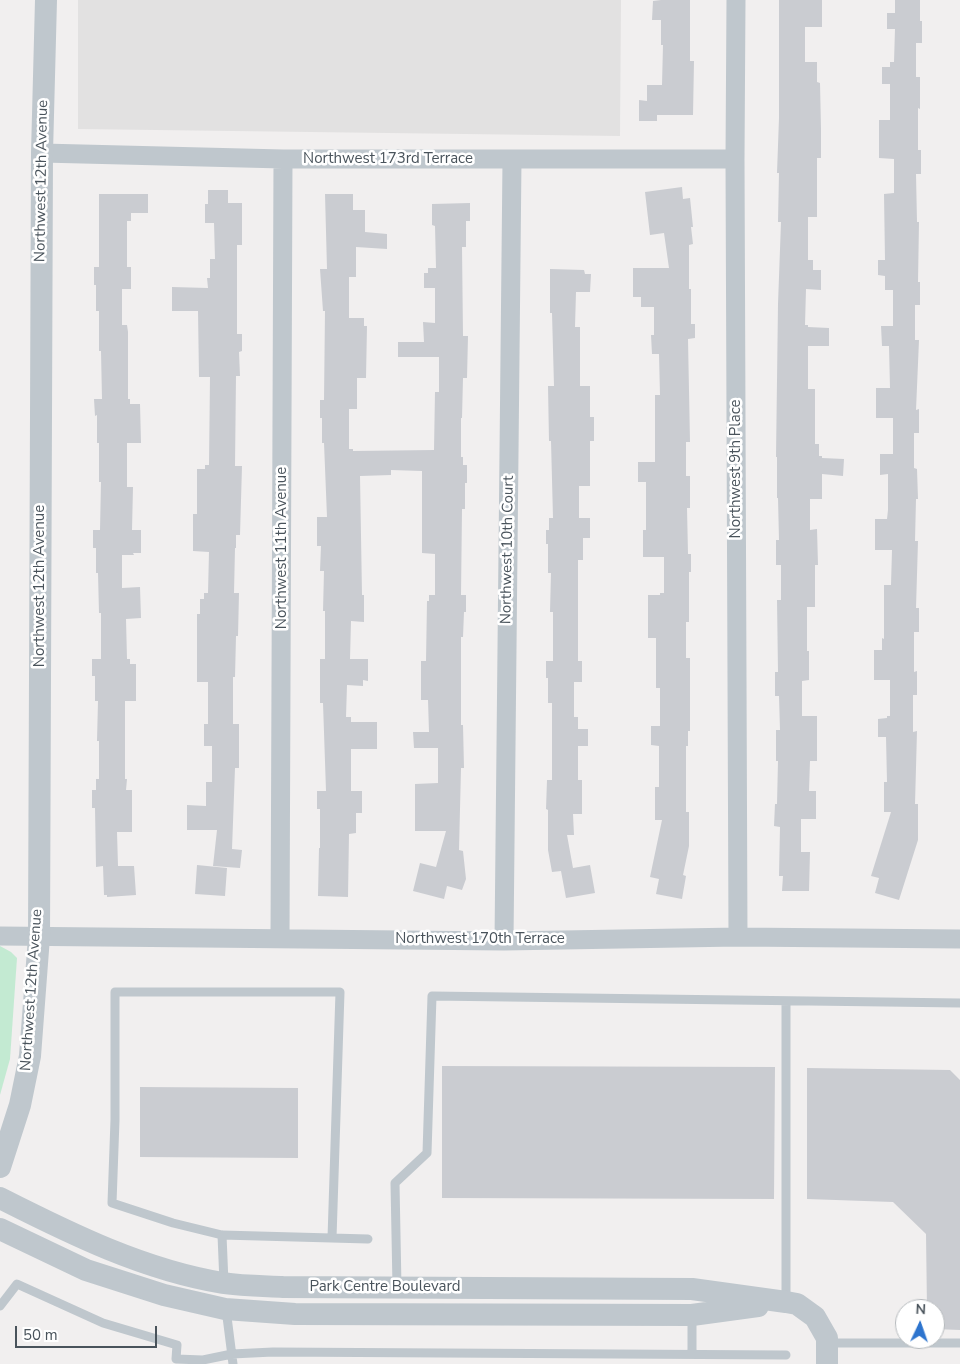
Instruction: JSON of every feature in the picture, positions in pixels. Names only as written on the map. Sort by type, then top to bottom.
[{"type":"street","name":"Northwest 12th Avenue","points":[[0,1167],[20,1105],[30,1056],[39,936],[42,153],[46,0]]},
{"type":"street","name":"Northwest 9th Place","points":[[736,0],[738,937]]},
{"type":"street","name":"Northwest 173rd Terrace","points":[[42,153],[283,159],[735,159]]},
{"type":"street","name":"Northwest 11th Avenue","points":[[280,938],[283,159]]},
{"type":"street","name":"Northwest 10th Court","points":[[504,940],[512,160]]},
{"type":"street","name":"Northwest 170th Terrace","points":[[0,936],[504,940],[738,937],[960,938]]},
{"type":"street","name":"Park Centre Boulevard","points":[[0,1198],[63,1230],[125,1256],[186,1276],[224,1283],[284,1287],[692,1289],[797,1304],[816,1317],[827,1338],[827,1354]]},
{"type":"street","name":"Park Centre Boulevard","points":[[0,1229],[86,1270],[164,1295],[226,1309],[295,1314],[692,1315],[786,1302]]},
{"type":"street","points":[[224,1283],[226,1309]]},
{"type":"street","points":[[396,1288],[397,1314]]},
{"type":"street","points":[[692,1289],[692,1315]]},
{"type":"lane","points":[[332,1238],[340,992],[115,992],[112,1202],[173,1223],[222,1235],[368,1239]]},
{"type":"lane","points":[[396,1288],[394,1183],[427,1153],[432,996],[960,1003]]},
{"type":"lane","points":[[786,1001],[786,1302]]},
{"type":"lane","points":[[222,1235],[224,1283]]},
{"type":"lane","points":[[0,1306],[17,1284],[103,1323],[177,1345],[175,1362],[232,1359],[274,1352],[786,1355]]},
{"type":"lane","points":[[226,1309],[232,1359]]},
{"type":"lane","points":[[692,1315],[692,1354]]},
{"type":"lane","points":[[827,1354],[960,1343]]},
{"type":"shaded area","points":[[78,0],[621,0],[620,136],[78,129]]},
{"type":"green space","points":[[0,946],[17,958],[10,1059],[0,1095]]},
{"type":"building","points":[[690,0],[690,61],[694,61],[693,115],[657,115],[657,121],[639,121],[639,100],[647,101],[647,85],[662,85],[663,45],[661,45],[661,20],[652,20],[653,1]]},
{"type":"building","points":[[779,0],[822,0],[822,27],[805,27],[805,62],[817,62],[817,82],[820,83],[821,158],[817,158],[817,217],[808,217],[808,260],[813,260],[813,270],[821,270],[821,290],[806,289],[805,325],[808,325],[808,327],[829,328],[829,346],[808,346],[808,389],[815,389],[815,444],[819,444],[819,456],[822,456],[822,458],[844,459],[843,476],[822,474],[822,499],[810,499],[810,530],[817,529],[818,565],[815,565],[815,607],[807,607],[809,680],[802,681],[802,716],[817,716],[817,761],[810,761],[809,791],[816,791],[816,819],[801,819],[801,852],[810,852],[809,891],[782,891],[783,876],[779,876],[780,827],[774,826],[775,804],[777,804],[778,761],[776,761],[776,730],[780,730],[779,696],[775,696],[775,672],[778,672],[777,600],[781,600],[781,565],[776,565],[776,540],[779,540],[776,457],[781,222],[778,222],[779,173],[777,173]]},
{"type":"building","points":[[895,0],[920,0],[920,21],[922,21],[922,43],[916,43],[916,77],[920,77],[918,150],[921,150],[921,174],[916,174],[917,222],[919,222],[918,282],[920,282],[920,305],[915,305],[915,340],[919,340],[916,410],[919,409],[919,433],[914,433],[914,468],[917,469],[918,499],[916,499],[915,541],[918,541],[916,608],[919,608],[919,632],[914,632],[914,672],[917,671],[917,695],[913,695],[913,732],[917,731],[915,804],[918,804],[918,840],[899,900],[875,893],[879,878],[871,876],[891,812],[884,812],[884,782],[887,782],[886,737],[878,737],[878,719],[890,716],[890,680],[874,680],[874,650],[882,650],[882,638],[884,639],[884,585],[891,585],[892,550],[875,550],[875,519],[887,519],[888,510],[888,474],[880,475],[880,454],[893,454],[893,418],[876,418],[876,388],[890,388],[889,346],[882,346],[881,326],[893,326],[893,290],[885,290],[885,276],[878,275],[878,260],[885,260],[884,194],[894,193],[894,159],[879,158],[879,120],[890,120],[890,84],[882,84],[882,67],[890,67],[890,62],[894,62],[895,29],[887,29],[887,13],[895,13]]},
{"type":"building","points":[[682,187],[683,199],[690,198],[693,227],[691,227],[693,244],[689,245],[689,289],[691,289],[691,324],[695,324],[695,338],[688,339],[690,442],[686,442],[686,476],[690,476],[690,508],[687,508],[688,554],[691,554],[691,572],[689,572],[689,622],[686,622],[686,658],[690,658],[690,731],[688,731],[688,746],[686,746],[686,812],[689,812],[689,846],[683,875],[686,876],[682,899],[656,894],[659,879],[650,877],[662,820],[655,820],[655,787],[659,787],[659,746],[651,745],[651,726],[660,726],[660,688],[656,688],[656,638],[648,638],[648,595],[664,593],[664,557],[643,557],[643,530],[646,530],[646,482],[638,482],[638,462],[655,462],[655,395],[660,395],[659,354],[652,354],[651,335],[654,335],[654,307],[641,307],[641,297],[633,297],[633,268],[669,268],[664,233],[650,235],[645,192]]},
{"type":"building","points":[[208,190],[228,190],[228,203],[242,203],[242,245],[237,245],[237,334],[242,334],[242,351],[239,352],[240,376],[236,376],[235,466],[242,466],[240,535],[236,535],[235,548],[234,593],[239,593],[238,636],[236,636],[235,677],[233,677],[233,724],[239,724],[239,768],[235,768],[232,849],[242,850],[240,868],[213,866],[217,830],[187,830],[187,805],[206,806],[206,782],[212,782],[212,746],[204,746],[204,724],[208,724],[208,682],[197,682],[197,614],[200,614],[200,599],[204,599],[204,593],[208,593],[209,552],[193,551],[193,514],[197,514],[197,469],[205,469],[205,465],[209,465],[210,377],[199,377],[198,311],[172,311],[172,287],[208,288],[207,278],[210,278],[210,259],[215,259],[214,223],[205,223],[205,204],[208,204]]},
{"type":"building","points":[[99,194],[148,194],[148,213],[131,213],[131,221],[127,221],[127,267],[131,267],[131,289],[122,289],[122,325],[127,325],[128,332],[128,399],[130,399],[130,404],[140,404],[141,443],[127,443],[127,487],[133,487],[132,530],[141,530],[141,553],[122,555],[122,588],[140,587],[141,618],[126,619],[127,659],[130,659],[130,664],[136,664],[136,701],[125,701],[125,779],[127,779],[126,790],[132,790],[132,832],[117,832],[118,866],[134,866],[136,895],[107,897],[107,895],[104,895],[103,866],[96,867],[95,808],[92,808],[92,790],[96,790],[96,779],[99,779],[99,741],[97,741],[98,701],[95,701],[95,676],[92,676],[92,659],[101,659],[101,613],[99,613],[96,548],[93,548],[93,530],[100,530],[101,482],[99,482],[99,443],[97,443],[97,415],[95,416],[94,399],[102,399],[99,311],[96,311],[96,285],[94,285],[94,267],[99,267]]},
{"type":"building","points":[[325,194],[353,194],[353,210],[365,210],[365,232],[387,234],[387,249],[356,247],[356,277],[349,277],[349,318],[364,318],[364,326],[367,326],[366,378],[357,378],[357,409],[349,409],[349,449],[353,449],[353,451],[434,450],[435,392],[439,392],[439,357],[398,357],[398,342],[424,342],[423,322],[435,323],[435,288],[424,288],[424,273],[428,273],[428,268],[436,268],[435,226],[432,225],[432,204],[470,203],[470,221],[466,221],[466,247],[462,247],[463,336],[468,336],[467,378],[463,378],[461,418],[461,457],[463,457],[463,465],[467,465],[467,483],[465,483],[465,509],[462,509],[461,595],[466,595],[466,612],[464,612],[463,637],[461,637],[461,725],[463,725],[464,768],[461,768],[459,850],[463,851],[466,879],[462,890],[447,886],[444,899],[413,891],[420,863],[436,867],[446,831],[415,831],[415,784],[438,783],[438,748],[414,748],[413,732],[429,732],[428,700],[421,700],[421,661],[426,661],[427,601],[429,601],[429,595],[435,595],[435,554],[422,553],[422,471],[391,470],[391,475],[360,476],[364,622],[351,621],[350,659],[368,659],[368,681],[363,680],[363,686],[347,685],[346,717],[351,717],[351,722],[377,722],[377,749],[351,749],[351,791],[362,791],[362,813],[356,813],[356,833],[349,834],[348,897],[318,896],[320,809],[317,809],[317,791],[326,791],[323,703],[320,703],[320,659],[325,659],[324,571],[320,571],[321,546],[317,546],[317,517],[327,517],[324,443],[322,443],[322,418],[320,418],[320,400],[324,400],[325,311],[323,311],[320,269],[327,269]]},
{"type":"building","points":[[550,269],[584,270],[585,274],[591,274],[590,292],[576,292],[575,327],[580,327],[580,386],[590,386],[590,417],[594,417],[594,441],[590,441],[590,486],[579,486],[579,518],[590,518],[590,538],[583,538],[583,560],[578,560],[578,661],[582,661],[582,682],[574,682],[574,717],[578,717],[578,729],[588,729],[588,746],[578,746],[578,780],[582,780],[582,814],[573,814],[574,835],[567,835],[573,868],[590,865],[595,893],[566,898],[561,871],[552,872],[548,850],[548,810],[546,809],[547,780],[552,780],[552,703],[548,703],[546,661],[553,661],[553,612],[550,612],[551,573],[548,573],[548,544],[546,544],[546,530],[549,530],[549,518],[553,518],[548,386],[554,386],[552,313],[550,313]]},
{"type":"building","points":[[197,865],[227,868],[225,896],[195,894]]},
{"type":"building","points":[[442,1066],[775,1067],[774,1199],[442,1198]]},
{"type":"building","points":[[807,1068],[950,1070],[960,1080],[960,1330],[945,1329],[945,1299],[927,1299],[926,1234],[893,1202],[807,1199]]},
{"type":"building","points":[[140,1087],[298,1088],[298,1158],[140,1157]]}]
